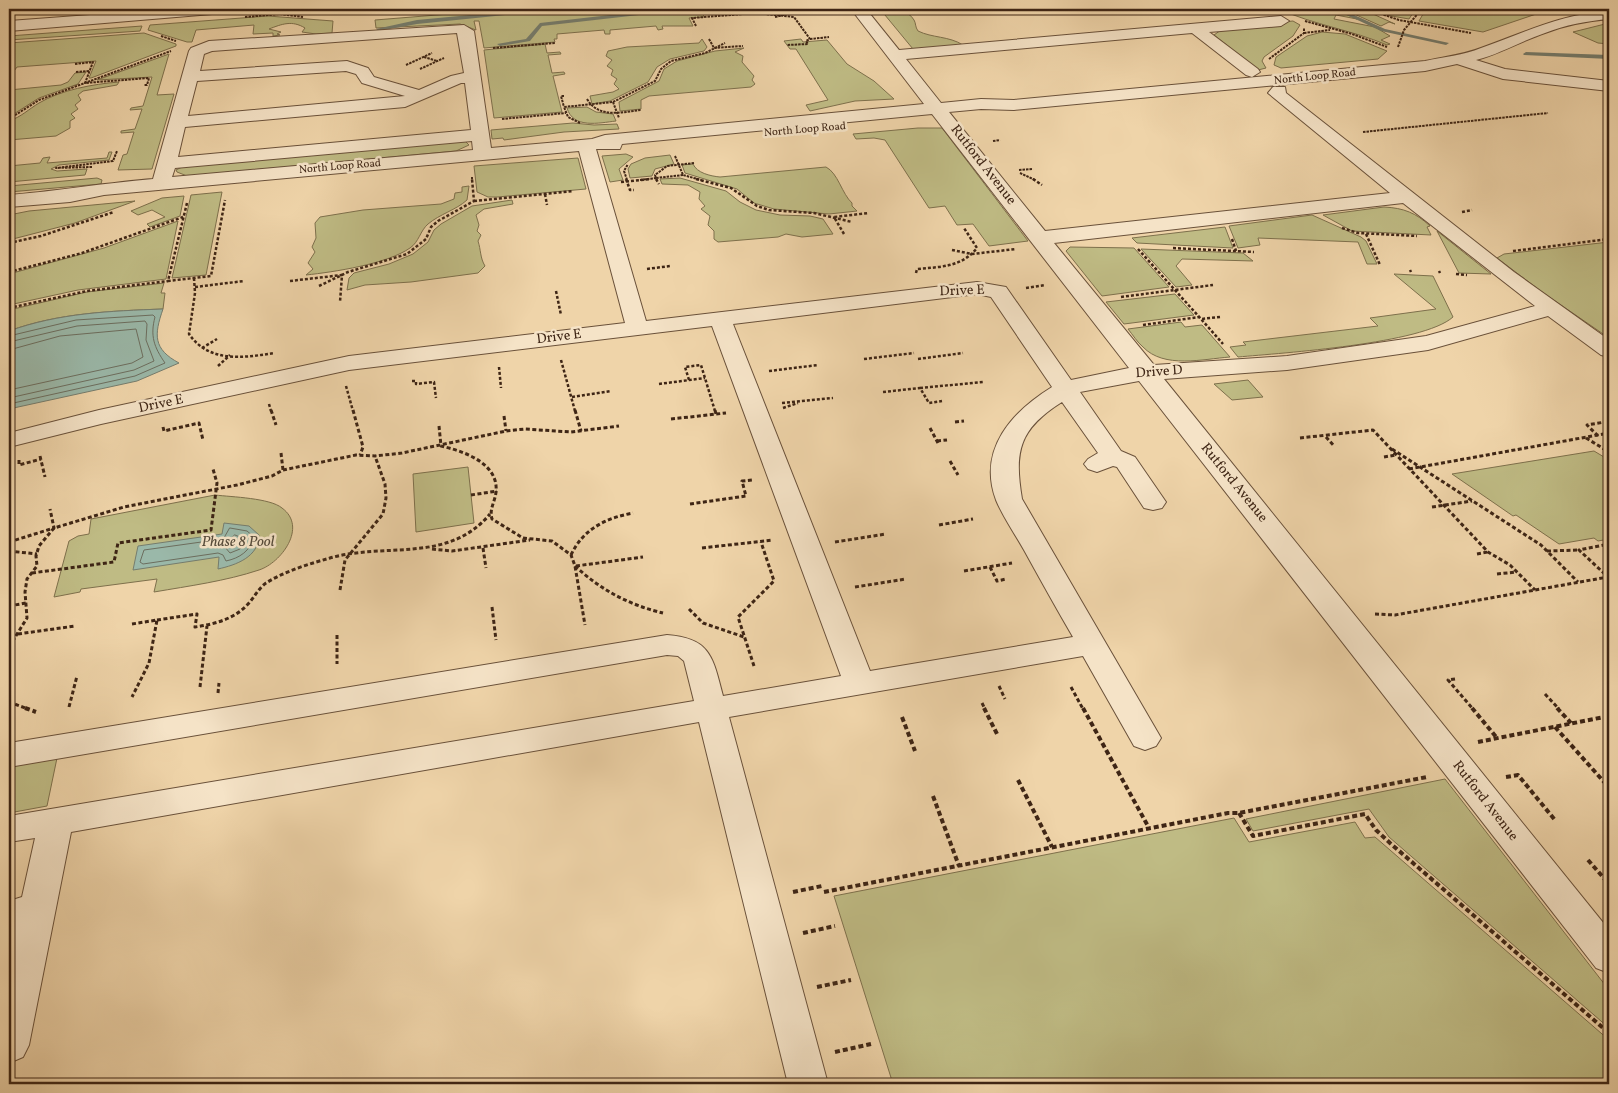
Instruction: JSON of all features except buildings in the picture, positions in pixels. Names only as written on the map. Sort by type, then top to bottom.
[{"type":"street","points":[[9,26],[224,9]]},
{"type":"street","points":[[327,9],[367,9]]},
{"type":"street","points":[[363,9],[364,34]]},
{"type":"street","name":"Rutford Avenue","points":[[858,9],[1609,957]]},
{"type":"street","name":"North Loop Road","points":[[9,202],[70,196],[85,191],[590,144],[605,140],[941,112],[989,112],[1014,105],[1425,66],[1461,60],[1503,46],[1540,29],[1585,17],[1609,14]]},
{"type":"street","points":[[894,55],[1281,21]]},
{"type":"street","points":[[162,184],[197,51],[266,38],[459,28],[466,32],[483,154]]},
{"type":"street","points":[[1196,29],[1252,72]]},
{"type":"street","points":[[1461,60],[1504,74],[1609,86]]},
{"type":"street","points":[[190,77],[347,66],[362,71],[368,80],[420,95]]},
{"type":"street","points":[[178,122],[405,102],[457,79],[472,78]]},
{"type":"street","points":[[1183,90],[1201,105]]},
{"type":"street","points":[[1279,91],[1276,93],[1550,309],[1606,345]]},
{"type":"street","points":[[168,163],[480,135]]},
{"type":"street","points":[[590,144],[637,328]]},
{"type":"street","name":"North Loop Road","points":[[9,195],[74,189],[85,191]]},
{"type":"street","points":[[1040,238],[1407,197]]},
{"type":"street","name":"Drive E","points":[[9,440],[340,365],[559,328],[637,328],[962,288],[998,292],[1066,389],[1105,460],[1126,462],[1153,502]]},
{"type":"street","name":"Drive D","points":[[1145,738],[1009,499],[1004,469],[1009,443],[1026,419],[1045,402],[1066,389],[1106,377],[1287,364],[1428,343],[1550,309]]},
{"type":"street","points":[[720,318],[859,683]]},
{"type":"street","points":[[9,829],[1091,644]]},
{"type":"street","points":[[9,754],[667,646],[684,646],[694,651],[712,708],[808,1084]]},
{"type":"street","points":[[9,1045],[23,911],[56,820]]},
{"type":"path","points":[[775,17],[808,9]]},
{"type":"path","points":[[1367,9],[1409,22],[1475,34]]},
{"type":"path","points":[[1398,46],[1404,26],[1420,11],[1415,9]]},
{"type":"path","points":[[696,26],[692,18],[760,11],[794,17],[810,39]]},
{"type":"path","points":[[1300,20],[1390,49]]},
{"type":"path","points":[[1303,21],[1304,33]]},
{"type":"path","points":[[1269,65],[1269,59],[1304,33],[1333,30]]},
{"type":"path","points":[[156,34],[178,42]]},
{"type":"path","points":[[787,45],[808,44],[806,41],[810,39],[829,37]]},
{"type":"path","points":[[710,38],[714,48]]},
{"type":"path","points":[[490,48],[555,43]]},
{"type":"path","points":[[564,107],[613,102],[655,81],[660,69],[671,61],[725,43]]},
{"type":"path","points":[[714,48],[743,46]]},
{"type":"path","points":[[406,65],[436,52]]},
{"type":"path","points":[[9,119],[22,113],[39,100],[164,54]]},
{"type":"path","points":[[420,69],[450,55]]},
{"type":"path","points":[[75,64],[93,62],[85,83]]},
{"type":"path","points":[[76,72],[89,71]]},
{"type":"path","points":[[85,83],[149,78],[146,85],[144,85]]},
{"type":"path","points":[[121,84],[123,80]]},
{"type":"path","points":[[564,96],[561,96],[566,113],[572,120],[586,124]]},
{"type":"path","points":[[587,99],[592,110],[604,112],[641,110]]},
{"type":"path","points":[[501,119],[566,113]]},
{"type":"path","points":[[1330,136],[1548,113]]},
{"type":"path","points":[[1454,119],[1459,122]]},
{"type":"path","points":[[992,141],[1000,140]]},
{"type":"path","points":[[91,172],[92,167],[56,168],[113,161],[117,151]]},
{"type":"path","points":[[678,152],[673,152],[683,175]]},
{"type":"path","points":[[630,162],[624,171],[630,190],[634,190]]},
{"type":"path","points":[[659,184],[656,173],[662,168],[694,163]]},
{"type":"path","points":[[1032,169],[1019,172],[1026,174],[1042,185]]},
{"type":"path","points":[[471,172],[474,201]]},
{"type":"path","points":[[621,182],[683,175],[732,188],[757,206],[769,210],[834,217],[852,222]]},
{"type":"path","points":[[319,286],[342,275],[407,254],[426,239],[431,227],[438,221],[474,201],[578,191]]},
{"type":"path","points":[[9,308],[87,291],[211,276],[227,192]]},
{"type":"path","points":[[1605,193],[1609,194]]},
{"type":"path","points":[[545,194],[548,205]]},
{"type":"path","points":[[1306,208],[1349,231],[1392,236],[1418,236]]},
{"type":"path","points":[[9,243],[49,233],[121,210]]},
{"type":"path","points":[[834,217],[869,213]]},
{"type":"path","points":[[9,272],[82,253],[184,217],[168,281]]},
{"type":"path","points":[[834,217],[844,234]]},
{"type":"path","points":[[144,226],[150,229]]},
{"type":"path","points":[[915,274],[918,270],[953,265],[972,254],[977,248],[964,228]]},
{"type":"path","points":[[1121,230],[1243,367]]},
{"type":"path","points":[[1366,234],[1380,265]]},
{"type":"path","points":[[1480,254],[1609,239]]},
{"type":"path","points":[[952,250],[972,254],[1009,250]]},
{"type":"path","points":[[290,281],[342,275]]},
{"type":"path","points":[[340,302],[342,275]]},
{"type":"path","points":[[194,278],[195,286],[189,334],[202,348],[216,354],[241,356],[280,352]]},
{"type":"path","points":[[195,286],[244,281]]},
{"type":"path","points":[[1090,301],[1213,285]]},
{"type":"path","points":[[556,291],[562,365],[581,430]]},
{"type":"path","points":[[1112,329],[1220,317]]},
{"type":"path","points":[[202,348],[218,339]]},
{"type":"path","points":[[864,359],[914,353]]},
{"type":"path","points":[[918,359],[963,353]]},
{"type":"path","points":[[216,368],[230,355]]},
{"type":"path","points":[[340,365],[363,446],[360,455]]},
{"type":"path","points":[[671,420],[716,414],[701,365],[684,367],[689,380]]},
{"type":"path","points":[[785,369],[818,365]]},
{"type":"path","points":[[500,368],[501,388]]},
{"type":"path","points":[[659,384],[705,378]]},
{"type":"path","points":[[883,392],[982,382]]},
{"type":"path","points":[[920,388],[929,403],[942,401]]},
{"type":"path","points":[[572,397],[611,391]]},
{"type":"path","points":[[790,402],[799,403],[833,398]]},
{"type":"path","points":[[791,407],[799,403]]},
{"type":"path","points":[[270,406],[276,425]]},
{"type":"path","points":[[504,416],[506,431]]},
{"type":"path","points":[[955,422],[964,421]]},
{"type":"path","points":[[1598,436],[1587,425],[1605,422]]},
{"type":"path","points":[[439,426],[441,446]]},
{"type":"path","points":[[9,542],[124,507],[216,489],[272,476],[284,470],[360,455],[375,456],[441,446],[506,431],[581,430],[619,426]]},
{"type":"path","points":[[930,428],[937,442],[947,440]]},
{"type":"path","points":[[1300,438],[1325,437],[1373,430],[1488,552],[1516,572],[1534,590]]},
{"type":"path","points":[[1409,469],[1609,433]]},
{"type":"path","points":[[1325,437],[1334,446]]},
{"type":"path","points":[[1586,438],[1609,452]]},
{"type":"path","points":[[432,548],[475,529],[485,522],[490,514],[497,491],[495,479],[479,462],[462,451],[441,446]]},
{"type":"path","points":[[1387,446],[1546,551],[1578,582]]},
{"type":"path","points":[[281,453],[284,470]]},
{"type":"path","points":[[1384,457],[1396,455]]},
{"type":"path","points":[[340,590],[344,560],[383,514],[386,505],[388,493],[386,481],[375,456]]},
{"type":"path","points":[[41,459],[45,477]]},
{"type":"path","points":[[950,461],[958,475]]},
{"type":"path","points":[[31,573],[114,562],[118,543],[211,530],[217,483],[213,469]]},
{"type":"path","points":[[690,504],[746,496],[742,481]]},
{"type":"path","points":[[471,495],[497,491]]},
{"type":"path","points":[[1432,507],[1472,501]]},
{"type":"path","points":[[9,647],[27,618],[27,579],[37,566],[37,554],[40,546],[54,528],[50,509]]},
{"type":"path","points":[[571,556],[575,542],[595,526],[609,518],[633,513]]},
{"type":"path","points":[[490,514],[498,523],[523,538],[552,541],[571,556],[575,566],[585,625]]},
{"type":"path","points":[[939,525],[974,519]]},
{"type":"path","points":[[852,540],[886,534]]},
{"type":"path","points":[[702,548],[802,536]]},
{"type":"path","points":[[132,624],[197,614],[195,628],[220,623],[243,610],[257,590],[267,583],[350,552],[432,548],[452,551],[484,548],[535,539]]},
{"type":"path","points":[[754,666],[738,617],[774,581],[761,542]]},
{"type":"path","points":[[1546,551],[1579,550],[1609,544]]},
{"type":"path","points":[[484,548],[486,568]]},
{"type":"path","points":[[9,550],[37,554]]},
{"type":"path","points":[[1342,619],[1372,614],[1396,615],[1608,577],[1579,550]]},
{"type":"path","points":[[1476,554],[1488,552]]},
{"type":"path","points":[[575,566],[643,557]]},
{"type":"path","points":[[575,566],[616,597],[638,608],[663,613]]},
{"type":"path","points":[[964,571],[998,566]]},
{"type":"path","points":[[990,567],[997,581],[1006,580]]},
{"type":"path","points":[[1496,574],[1516,572]]},
{"type":"path","points":[[871,584],[906,579]]},
{"type":"path","points":[[9,606],[26,603]]},
{"type":"path","points":[[492,607],[496,640]]},
{"type":"path","points":[[689,609],[702,622],[744,637]]},
{"type":"path","points":[[132,697],[148,663],[157,620]]},
{"type":"path","points":[[17,634],[75,626]]},
{"type":"path","points":[[200,687],[207,626]]},
{"type":"path","points":[[337,635],[337,664]]},
{"type":"path","points":[[69,707],[77,676]]},
{"type":"path","points":[[1455,679],[1448,680],[1497,738]]},
{"type":"path","points":[[1072,687],[1149,828]]},
{"type":"path","points":[[1545,694],[1572,724]]},
{"type":"path","points":[[9,702],[36,712]]},
{"type":"path","points":[[982,703],[998,736]]},
{"type":"path","points":[[902,716],[915,751]]},
{"type":"path","points":[[1444,749],[1609,716]]},
{"type":"path","points":[[1555,726],[1606,783]]},
{"type":"path","points":[[824,892],[1149,828],[1228,813],[1239,814],[1461,770]]},
{"type":"path","points":[[1518,775],[1555,820]]},
{"type":"path","points":[[1018,780],[1052,847]]},
{"type":"path","points":[[933,796],[959,866]]},
{"type":"path","points":[[1239,814],[1253,836],[1365,814],[1376,830],[1390,843],[1609,1033]]},
{"type":"path","points":[[1588,860],[1609,884]]},
{"type":"shaded area","points":[[511,9],[766,9],[703,14],[704,17],[689,18],[693,26],[662,26],[663,29],[658,30],[656,26],[610,30],[610,34],[605,34],[604,30],[557,34],[557,39],[554,39],[555,42],[484,48],[479,21],[474,21],[476,30],[460,24],[376,28],[375,20]]},
{"type":"shaded area","points":[[880,9],[904,12],[914,20],[918,31],[952,40],[963,45],[913,49]]},
{"type":"shaded area","points":[[1279,9],[1333,9],[1357,19],[1336,15],[1334,19],[1375,27],[1390,36],[1381,40],[1390,44],[1387,45],[1292,15]]},
{"type":"shaded area","points":[[1343,9],[1362,9],[1395,24],[1389,22],[1381,26]]},
{"type":"shaded area","points":[[1375,9],[1407,9],[1413,13],[1409,19],[1386,15]]},
{"type":"shaded area","points":[[1426,9],[1551,9],[1483,32],[1419,21]]},
{"type":"shaded area","points":[[268,16],[333,21],[332,33],[316,34],[302,32],[305,28],[291,23],[269,29],[281,32],[277,34],[280,35],[273,36],[273,33],[253,34],[254,25],[196,30],[192,42],[187,42],[148,30],[150,25]]},
{"type":"shaded area","points":[[1293,21],[1300,25],[1293,36],[1264,57],[1262,61],[1266,68],[1258,70],[1214,35],[1221,30],[1285,24],[1283,22]]},
{"type":"shaded area","points":[[1609,23],[1609,44],[1598,43],[1573,32]]},
{"type":"shaded area","points":[[142,26],[140,31],[9,40],[9,36]]},
{"type":"shaded area","points":[[1322,32],[1345,34],[1387,51],[1378,59],[1281,68],[1274,65],[1276,57],[1307,36]]},
{"type":"shaded area","points":[[144,33],[176,44],[176,46],[91,78],[89,78],[96,61],[17,67],[14,71],[9,72],[9,43]]},
{"type":"shaded area","points":[[702,39],[707,47],[704,51],[670,59],[657,67],[648,82],[610,101],[592,104],[590,96],[613,92],[619,89],[614,84],[617,79],[611,75],[613,70],[607,66],[612,60],[606,56],[608,51],[627,47],[699,43]]},
{"type":"shaded area","points":[[801,39],[803,42],[827,40],[847,64],[874,81],[894,99],[855,101],[810,111],[806,105],[828,100],[796,49],[790,49],[784,41]]},
{"type":"shaded area","points":[[545,44],[547,53],[560,52],[561,54],[548,55],[552,73],[564,72],[565,74],[553,76],[562,112],[494,118],[484,50]]},
{"type":"shaded area","points":[[744,48],[735,52],[743,56],[742,62],[754,76],[752,80],[755,84],[751,87],[649,96],[641,100],[641,109],[620,111],[619,102],[659,81],[664,69],[677,61],[715,51]]},
{"type":"shaded area","points":[[169,54],[157,95],[174,94],[152,169],[118,170],[123,155],[127,154],[134,132],[121,133],[121,131],[135,129],[142,109],[130,110],[131,108],[143,106],[152,77],[97,80]]},
{"type":"shaded area","points":[[86,72],[78,84],[39,98],[9,117],[9,90],[61,85],[68,82],[75,73]]},
{"type":"shaded area","points":[[119,82],[117,85],[83,91],[78,95],[81,100],[75,105],[78,109],[71,114],[75,118],[70,121],[70,128],[56,136],[9,140],[9,121],[48,98],[77,88]]},
{"type":"shaded area","points":[[587,107],[596,112],[613,114],[616,121],[581,122],[570,115],[567,108]]},
{"type":"shaded area","points":[[573,123],[594,125],[617,124],[619,129],[564,132],[504,140],[503,138],[492,139],[491,130]]},
{"type":"shaded area","points":[[918,128],[942,128],[1028,241],[989,246],[973,224],[957,225],[945,206],[929,208],[885,140],[874,138],[856,139],[853,134]]},
{"type":"shaded area","points":[[465,141],[469,145],[456,151],[187,176],[176,170],[182,167]]},
{"type":"shaded area","points":[[109,152],[112,152],[109,160],[59,165],[51,169],[57,171],[87,169],[85,175],[9,182],[9,166],[40,163],[43,158],[50,157],[47,163],[107,158]]},
{"type":"shaded area","points":[[626,154],[633,157],[619,169],[623,180],[610,182],[602,156]]},
{"type":"shaded area","points":[[670,155],[674,164],[655,169],[652,176],[630,178],[628,169],[631,164],[645,158]]},
{"type":"shaded area","points":[[578,158],[586,189],[497,197],[488,197],[477,192],[474,166]]},
{"type":"shaded area","points":[[693,164],[701,172],[720,177],[826,167],[834,174],[852,206],[857,211],[829,214],[774,209],[754,203],[737,189],[685,173],[682,165]]},
{"type":"shaded area","points":[[97,178],[102,180],[101,184],[9,192],[9,186]]},
{"type":"shaded area","points":[[680,178],[726,191],[740,202],[756,210],[780,215],[810,216],[823,219],[833,234],[802,237],[786,234],[778,237],[718,242],[714,239],[714,231],[708,225],[710,216],[701,209],[705,206],[699,199],[700,192],[688,185],[662,184],[660,179]]},
{"type":"shaded area","points":[[469,186],[467,200],[428,224],[413,246],[400,254],[374,263],[306,275],[313,269],[308,263],[315,252],[312,247],[316,238],[315,223],[320,217],[363,210],[441,204],[454,199],[455,193],[462,192],[462,187]]},
{"type":"shaded area","points":[[222,192],[206,275],[172,278],[191,195]]},
{"type":"shaded area","points":[[184,196],[180,216],[150,227],[147,224],[165,217],[152,210],[138,215],[131,211],[162,198]]},
{"type":"shaded area","points":[[512,200],[513,204],[484,209],[476,215],[479,225],[477,231],[481,235],[478,241],[485,266],[478,273],[411,282],[365,285],[347,290],[349,278],[354,273],[389,264],[413,254],[428,242],[434,230],[441,224],[472,206]]},
{"type":"shaded area","points":[[135,201],[75,223],[9,240],[9,215],[29,211]]},
{"type":"shaded area","points":[[1384,207],[1404,210],[1415,215],[1430,226],[1427,227],[1431,235],[1352,231],[1323,215]]},
{"type":"shaded area","points":[[1312,215],[1361,237],[1366,241],[1377,264],[1367,264],[1358,242],[1258,238],[1260,245],[1238,248],[1229,226]]},
{"type":"shaded area","points":[[178,221],[166,279],[78,290],[9,305],[9,274],[104,248]]},
{"type":"shaded area","points":[[1225,227],[1233,248],[1137,243],[1132,238]]},
{"type":"shaded area","points":[[1437,231],[1491,274],[1459,273]]},
{"type":"shaded area","points":[[1609,242],[1609,338],[1542,292],[1497,258],[1504,254]]},
{"type":"shaded area","points":[[1070,247],[1134,248],[1169,287],[1102,296],[1066,251]]},
{"type":"shaded area","points":[[1141,249],[1243,253],[1253,261],[1182,259],[1176,266],[1192,285],[1176,287]]},
{"type":"shaded area","points":[[1394,274],[1433,276],[1453,317],[1437,326],[1413,334],[1351,346],[1238,357],[1230,347],[1246,345],[1243,342],[1378,326],[1370,318],[1436,309]]},
{"type":"shaded area","points":[[164,283],[161,293],[165,293],[163,309],[84,314],[46,320],[9,331],[9,310],[87,292]]},
{"type":"shaded area","points":[[1175,294],[1194,315],[1124,324],[1106,302]]},
{"type":"shaded area","points":[[1181,322],[1185,327],[1202,325],[1230,357],[1196,361],[1162,358],[1152,354],[1143,347],[1128,329]]},
{"type":"shaded area","points":[[1248,380],[1263,397],[1232,400],[1214,384]]},
{"type":"shaded area","points":[[1594,451],[1609,460],[1609,539],[1598,541],[1594,538],[1559,544],[1516,515],[1513,516],[1452,474]]},
{"type":"shaded area","points":[[468,467],[474,523],[416,532],[413,474]]},
{"type":"shaded area","points":[[215,495],[250,498],[269,502],[282,508],[289,516],[292,534],[289,544],[276,560],[259,570],[246,574],[181,588],[154,592],[157,579],[81,589],[80,592],[54,597],[69,541],[78,536],[89,534],[91,519]]},
{"type":"shaded area","points":[[57,758],[47,806],[9,813],[9,767]]},
{"type":"shaded area","points":[[1445,779],[1609,990],[1609,1028],[1389,837],[1369,809],[1253,831],[1246,819]]},
{"type":"shaded area","points":[[1234,818],[1249,842],[1355,822],[1365,838],[1375,837],[1609,1040],[1609,1078],[1585,1084],[893,1084],[834,896]]},
{"type":"water","points":[[163,309],[157,334],[160,347],[170,358],[179,363],[137,381],[9,409],[9,331],[47,320],[85,314]]},
{"type":"water","name":"Phase 8 Pool","points":[[224,523],[249,526],[259,535],[255,549],[245,559],[218,569],[219,557],[133,570],[138,546],[222,534]]},
{"type":"waterway","points":[[500,44],[528,40],[540,25],[674,9]]},
{"type":"waterway","points":[[1337,9],[1383,30],[1446,43]]},
{"type":"waterway","points":[[379,29],[417,22],[513,13]]},
{"type":"waterway","points":[[1526,54],[1609,57]]}]
